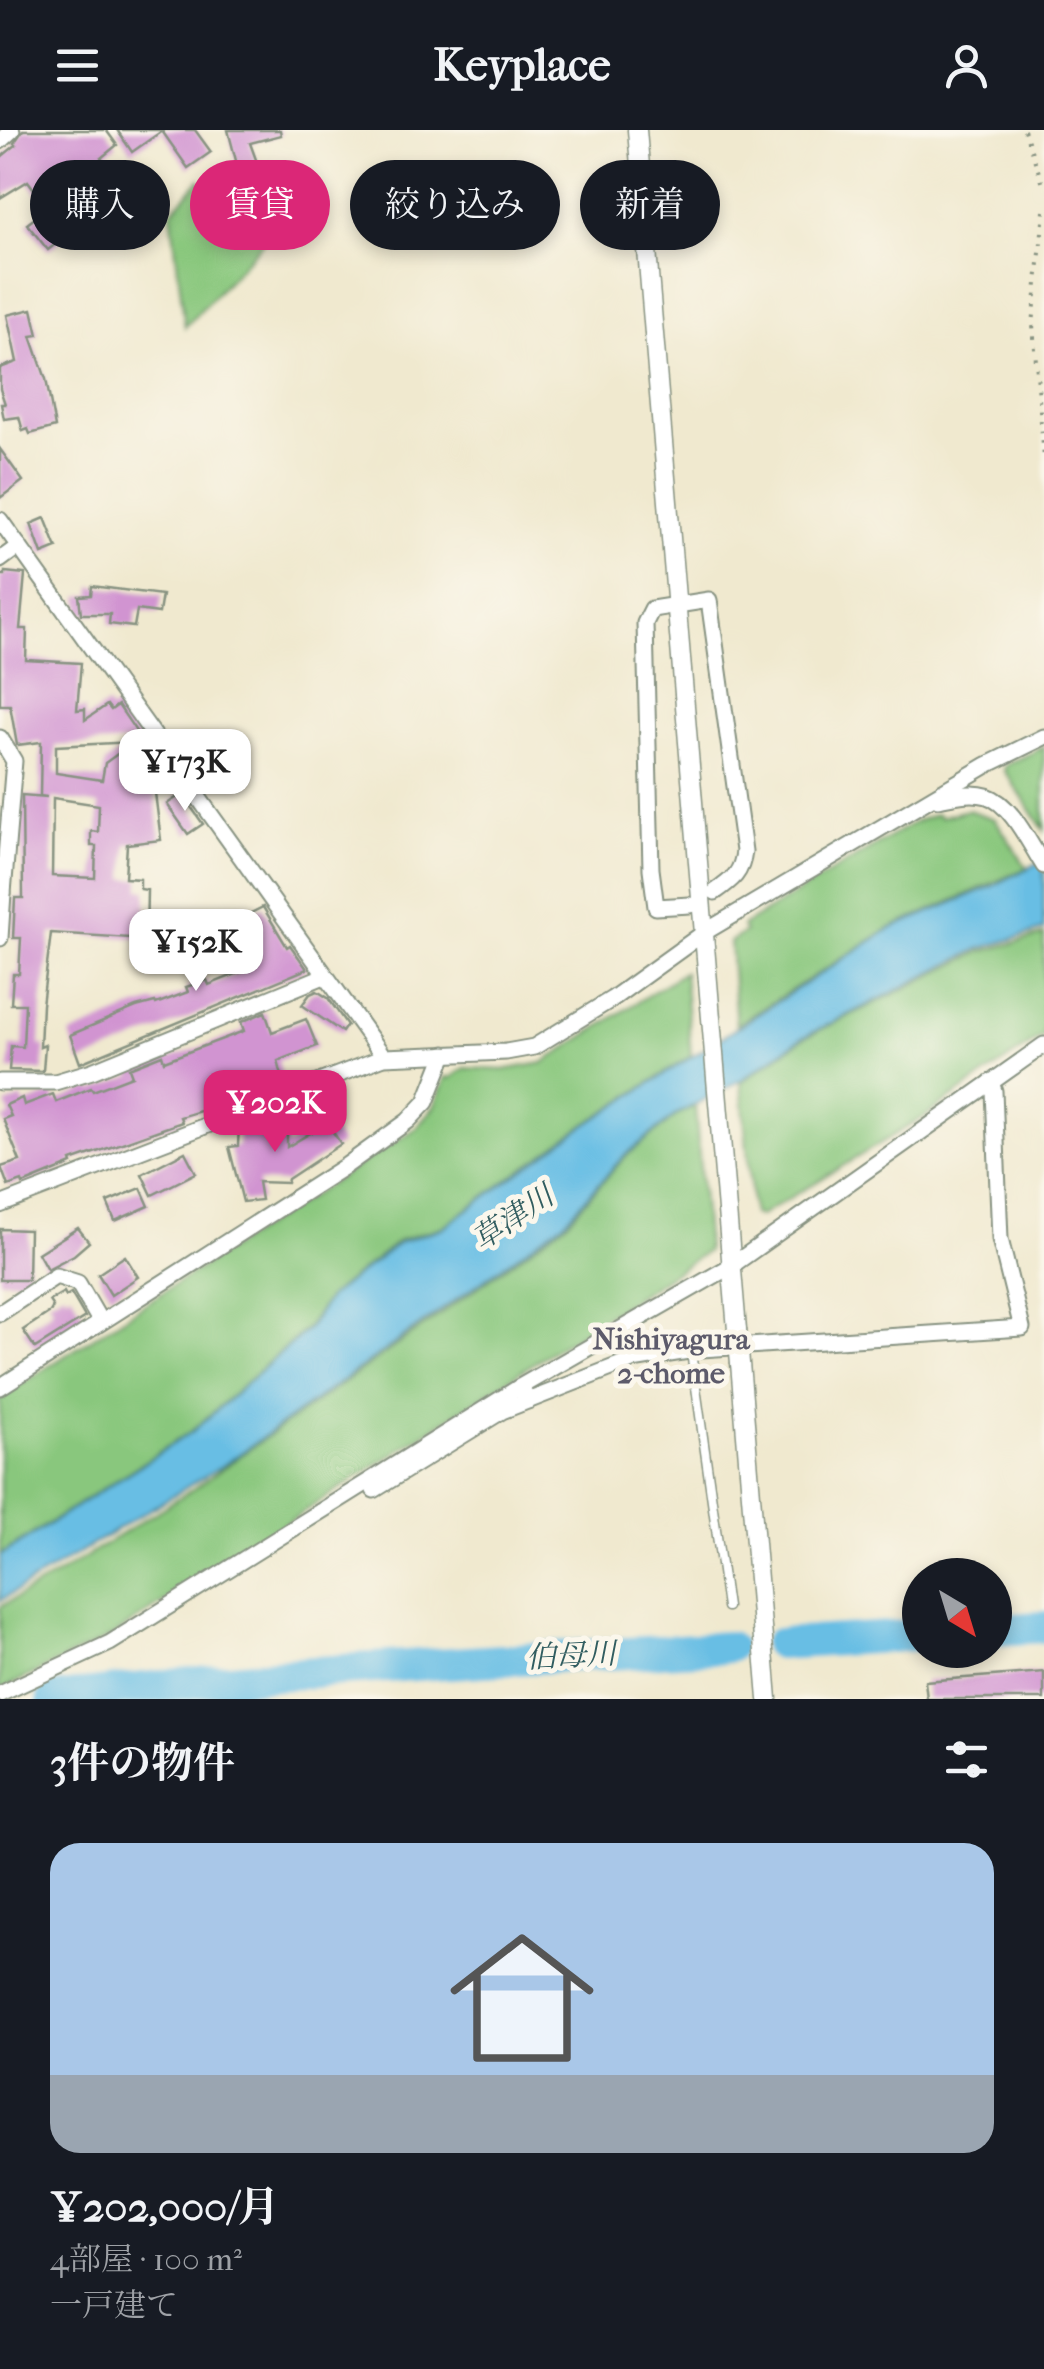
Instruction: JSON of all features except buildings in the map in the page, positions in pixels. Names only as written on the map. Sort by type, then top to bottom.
[{"type":"street","points":[[0,141],[12,130]]},
{"type":"street","points":[[636,130],[768,1699]]},
{"type":"street","points":[[0,520],[384,1056]]},
{"type":"street","points":[[0,560],[19,546]]},
{"type":"street","points":[[690,905],[656,907],[651,870],[645,623],[652,609],[709,600],[744,851],[736,878],[715,892]]},
{"type":"street","points":[[0,1205],[384,1056],[506,1052],[534,1046],[612,999],[705,932],[987,764],[1044,737]]},
{"type":"street","points":[[0,738],[14,761],[4,814],[0,938]]},
{"type":"street","points":[[930,801],[963,794],[987,796],[1010,816],[1044,866]]},
{"type":"street","points":[[0,1082],[55,1082],[92,1071],[324,976]]},
{"type":"street","points":[[12,1699],[115,1645],[731,1266],[992,1086],[1044,1044]]},
{"type":"street","points":[[0,1387],[408,1121],[426,1102],[445,1054]]},
{"type":"street","points":[[992,1086],[1044,1057]]},
{"type":"street","points":[[524,1394],[632,1360],[691,1352],[1022,1328],[1000,1239],[992,1086]]},
{"type":"street","points":[[0,1313],[56,1276],[78,1283],[100,1322]]},
{"type":"street","points":[[0,1694],[115,1645]]},
{"type":"lane","points":[[691,1352],[727,1608]]},
{"type":"path","points":[[1024,130],[1044,187]]},
{"type":"path","points":[[1044,211],[1033,325],[1044,458]]},
{"type":"green space","points":[[190,191],[190,250],[256,250],[185,327],[171,212]]},
{"type":"green space","points":[[1044,747],[1044,830],[1004,770],[1006,765]]},
{"type":"green space","points":[[968,810],[995,819],[1027,868],[890,928],[736,1025],[730,942],[745,932],[742,926],[915,822]]},
{"type":"green space","points":[[1044,935],[1044,1035],[924,1117],[760,1216],[753,1214],[741,1082],[804,1038],[980,952]]},
{"type":"green space","points":[[684,972],[691,1056],[583,1126],[442,1227],[400,1240],[329,1296],[307,1328],[193,1430],[0,1555],[0,1398],[415,1129],[434,1107],[446,1077],[451,1078],[465,1068],[503,1070],[543,1063]]},
{"type":"green space","points":[[695,1106],[707,1251],[109,1638],[0,1690],[0,1607],[199,1485],[445,1311],[566,1223],[625,1157],[677,1115]]},
{"type":"water","name":"草津川","points":[[1044,860],[1044,930],[979,949],[803,1037],[741,1080],[677,1114],[624,1156],[564,1222],[228,1462],[0,1601],[0,1556],[193,1431],[308,1329],[329,1297],[400,1242],[442,1228],[583,1127],[890,929]]},
{"type":"waterway","name":"伯母川","points":[[1012,1629],[1044,1627]]},
{"type":"waterway","name":"伯母川","points":[[779,1644],[902,1636]]},
{"type":"waterway","name":"伯母川","points":[[53,1699],[306,1673],[729,1647]]},
{"type":"district","name":"Nishiyagura 2-chome","points":[[671,1356]]}]
